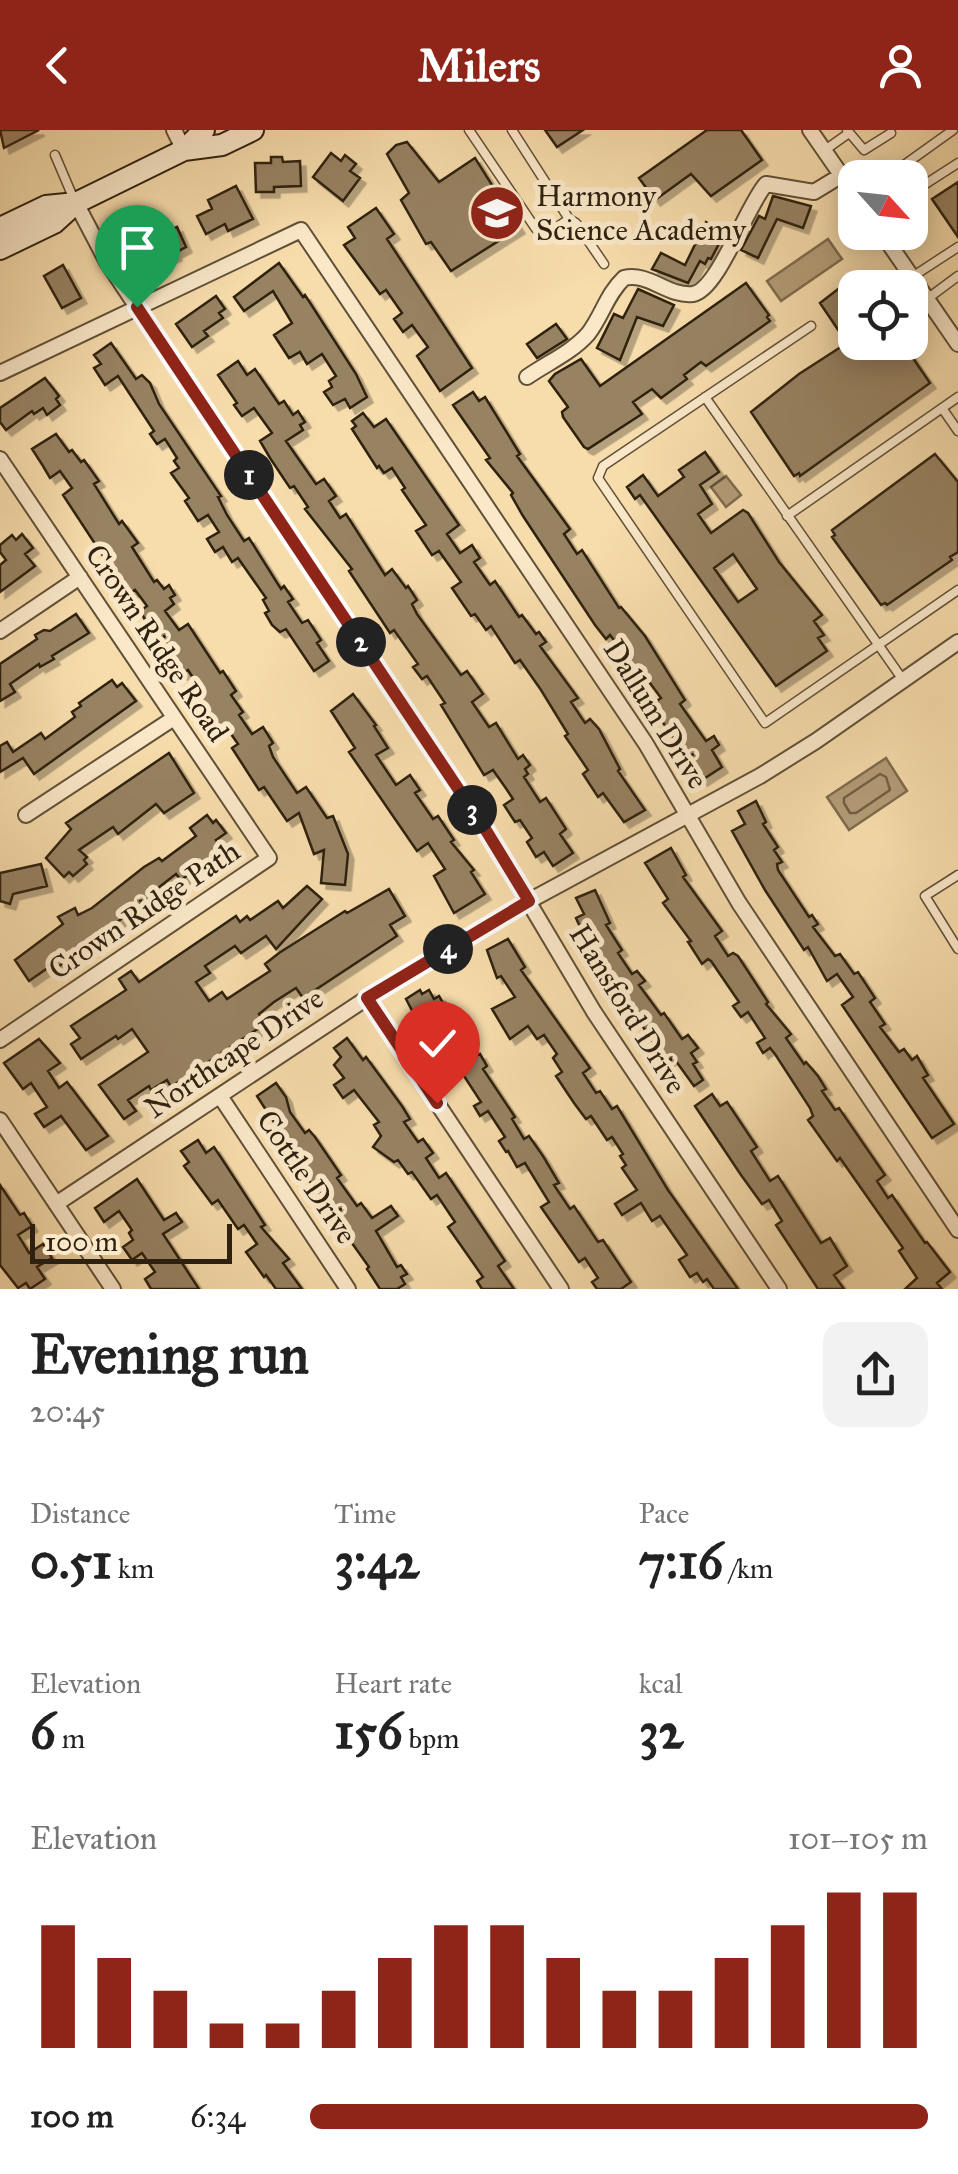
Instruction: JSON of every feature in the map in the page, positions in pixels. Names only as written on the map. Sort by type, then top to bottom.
[{"type":"main road","points":[[0,248],[54,223],[76,203],[184,150],[204,130]]},
{"type":"main road","points":[[184,150],[222,146],[253,130]]},
{"type":"main road","points":[[0,228],[46,206],[76,203]]},
{"type":"street","points":[[174,130],[184,150]]},
{"type":"street","points":[[810,130],[838,170]]},
{"type":"street","points":[[527,377],[585,337],[624,278],[643,278],[692,294],[705,289],[755,196],[766,184],[814,192],[838,178]]},
{"type":"street","name":"Hansford Drive","points":[[76,203],[107,262],[476,816],[594,1012],[779,1289]]},
{"type":"street","name":"Dallum Drive","points":[[137,307],[301,230],[646,744],[738,903],[958,1230]]},
{"type":"street","points":[[928,300],[955,334]]},
{"type":"street","points":[[0,372],[137,307]]},
{"type":"street","name":"Crown Ridge Road","points":[[0,458],[268,858]]},
{"type":"street","points":[[0,631],[80,578]]},
{"type":"street","name":"Northcape Drive","points":[[56,1204],[367,998],[529,901],[688,816],[816,741],[958,642]]},
{"type":"street","points":[[26,816],[174,718]]},
{"type":"street","name":"Crown Ridge Path","points":[[0,1040],[268,858]]},
{"type":"street","points":[[367,998],[561,1289]]},
{"type":"street","name":"Cottle Drive","points":[[220,1096],[348,1289]]},
{"type":"street","points":[[0,1120],[112,1289]]},
{"type":"lane","points":[[468,130],[536,229],[548,233],[569,219]]},
{"type":"lane","points":[[512,130],[569,219],[576,223],[604,264]]},
{"type":"lane","points":[[911,160],[953,130]]},
{"type":"lane","points":[[825,150],[848,132],[864,150],[891,133]]},
{"type":"lane","points":[[56,155],[76,203]]},
{"type":"lane","points":[[928,182],[958,162]]},
{"type":"lane","points":[[922,270],[958,246]]},
{"type":"lane","points":[[928,298],[958,276]]},
{"type":"lane","points":[[811,326],[603,466],[598,478],[765,723],[958,590]]},
{"type":"lane","points":[[705,397],[903,680]]},
{"type":"lane","points":[[787,516],[958,397]]},
{"type":"lane","points":[[942,408],[958,430]]},
{"type":"lane","points":[[958,875],[925,896],[958,949]]},
{"type":"water","points":[[828,239],[842,259],[781,301],[767,281]]},
{"type":"water","points":[[726,476],[741,495],[726,507],[711,487]]},
{"type":"water","points":[[886,758],[907,791],[849,830],[827,797]]},
{"type":"building","points":[[0,130],[39,130],[4,148]]},
{"type":"building","points":[[545,130],[583,130],[557,147]]},
{"type":"building","points":[[707,130],[741,130],[762,160],[711,196],[691,174],[655,200],[639,178]]},
{"type":"building","points":[[407,142],[439,182],[475,158],[519,228],[451,271],[431,242],[426,244],[401,200],[409,193],[387,154],[396,145]]},
{"type":"building","points":[[331,153],[341,161],[345,155],[356,164],[350,171],[360,178],[343,201],[313,177]]},
{"type":"building","points":[[271,157],[282,157],[283,162],[300,161],[301,186],[256,192],[255,163],[271,163]]},
{"type":"building","points":[[958,182],[958,237],[932,199]]},
{"type":"building","points":[[236,186],[253,219],[228,231],[225,224],[206,234],[197,216],[212,209],[208,200]]},
{"type":"building","points":[[773,196],[811,206],[803,228],[777,219],[758,258],[741,250],[759,216],[765,219]]},
{"type":"building","points":[[376,208],[394,234],[387,239],[472,368],[440,391],[417,356],[428,347],[412,325],[403,332],[394,319],[402,313],[386,290],[380,294],[344,245],[355,238],[348,227]]},
{"type":"building","points":[[706,222],[722,230],[722,238],[711,259],[705,264],[700,261],[688,283],[652,269],[661,253],[685,265]]},
{"type":"building","points":[[161,224],[166,232],[177,227],[186,247],[145,267],[131,233]]},
{"type":"building","points":[[279,263],[305,295],[356,374],[367,397],[350,408],[345,399],[333,405],[324,392],[332,387],[329,381],[336,376],[322,354],[307,364],[300,352],[289,358],[274,335],[292,323],[273,291],[244,311],[234,297]]},
{"type":"building","points":[[63,265],[81,298],[62,308],[44,276]]},
{"type":"building","points":[[746,283],[770,321],[706,366],[701,362],[684,375],[687,379],[661,398],[652,389],[633,402],[642,414],[588,449],[584,447],[563,417],[562,412],[568,407],[549,381],[555,374],[581,359],[600,386]]},
{"type":"building","points":[[638,289],[674,305],[663,326],[637,317],[620,360],[597,348],[614,314],[623,318]]},
{"type":"building","points":[[838,289],[838,330],[820,303]]},
{"type":"building","points":[[216,296],[225,309],[219,313],[223,318],[204,331],[208,336],[192,347],[176,324]]},
{"type":"building","points":[[556,324],[567,339],[537,358],[527,344]]},
{"type":"building","points":[[111,343],[136,379],[142,375],[150,383],[159,404],[221,496],[218,497],[227,515],[244,541],[249,538],[281,589],[284,586],[293,599],[288,602],[302,623],[308,620],[321,640],[317,643],[329,661],[314,671],[286,629],[280,632],[272,625],[265,613],[269,611],[263,600],[266,598],[238,558],[232,562],[223,547],[215,552],[207,539],[219,532],[208,515],[198,521],[185,501],[189,498],[171,473],[179,468],[174,461],[177,458],[165,439],[157,444],[150,434],[154,431],[118,376],[105,385],[94,368],[101,364],[94,355]]},
{"type":"building","points":[[838,349],[838,360],[914,360],[930,383],[800,476],[794,476],[751,412]]},
{"type":"building","points":[[238,361],[247,375],[255,369],[279,404],[284,401],[293,415],[298,411],[305,422],[300,425],[303,430],[286,441],[316,484],[324,479],[336,496],[329,501],[340,518],[346,514],[385,575],[392,569],[408,586],[417,600],[412,604],[417,614],[461,675],[467,671],[483,694],[472,702],[489,727],[496,723],[518,759],[523,755],[530,765],[524,777],[540,802],[546,798],[566,829],[560,834],[573,853],[553,866],[544,852],[536,857],[527,842],[532,838],[504,805],[513,799],[505,787],[493,770],[484,775],[427,676],[422,679],[413,667],[418,664],[394,630],[390,633],[349,571],[352,569],[270,458],[260,441],[272,433],[254,408],[242,416],[234,405],[237,403],[218,375]]},
{"type":"building","points":[[45,378],[59,396],[56,399],[60,405],[47,415],[43,408],[34,414],[32,411],[6,430],[0,422],[0,408]]},
{"type":"building","points":[[473,392],[479,401],[485,397],[520,454],[517,456],[570,529],[564,534],[577,554],[582,550],[619,608],[645,636],[685,700],[680,704],[706,741],[714,736],[719,745],[712,750],[722,767],[702,780],[651,705],[661,698],[638,667],[631,672],[622,659],[626,656],[610,635],[606,639],[595,625],[453,405]]},
{"type":"building","points":[[363,413],[374,427],[386,419],[459,525],[447,534],[460,553],[472,545],[480,558],[474,562],[490,585],[495,581],[519,617],[522,615],[536,634],[539,632],[546,642],[540,646],[578,698],[571,702],[585,723],[590,719],[599,729],[618,771],[645,810],[624,822],[603,793],[598,797],[583,774],[588,770],[541,690],[520,660],[515,663],[491,626],[486,630],[475,614],[471,616],[452,588],[461,582],[439,551],[432,555],[416,531],[426,525],[402,490],[405,488],[392,468],[384,473],[377,468],[352,429],[356,426],[352,421]]},
{"type":"building","points":[[56,434],[69,452],[72,450],[81,462],[84,460],[99,481],[94,484],[119,524],[122,521],[138,543],[132,547],[154,582],[157,580],[164,589],[169,585],[175,595],[170,598],[174,604],[165,611],[179,630],[188,624],[220,673],[223,671],[236,691],[231,695],[243,712],[239,715],[252,734],[263,727],[273,743],[269,746],[273,757],[297,793],[306,787],[327,818],[333,816],[348,854],[345,885],[321,883],[324,850],[314,854],[299,813],[287,821],[264,787],[259,790],[232,748],[238,744],[224,724],[218,728],[198,699],[204,695],[188,670],[182,674],[151,630],[140,611],[147,606],[135,590],[128,594],[63,495],[72,488],[60,471],[50,478],[32,449]]},
{"type":"building","points":[[705,452],[719,472],[700,485],[712,504],[698,514],[711,533],[743,510],[748,513],[779,562],[822,615],[814,621],[824,635],[818,638],[827,651],[776,686],[640,495],[635,499],[627,487],[643,475],[658,496],[684,477],[679,470]],"holes":[[[733,554],[757,589],[738,602],[714,568]]]},
{"type":"building","points":[[935,454],[958,482],[958,552],[887,605],[881,605],[832,537],[832,530]]},
{"type":"building","points":[[22,534],[33,548],[25,554],[35,566],[0,592],[0,565],[6,560],[0,545],[12,535],[16,540]]},
{"type":"building","points":[[76,614],[89,633],[10,684],[15,692],[0,701],[0,664],[37,639],[35,635],[50,631]]},
{"type":"building","points":[[112,680],[117,687],[122,683],[136,701],[34,774],[23,758],[0,772],[0,746],[7,742],[13,752],[41,733],[45,739],[75,717],[72,712],[81,706],[79,703]]},
{"type":"building","points":[[353,694],[388,748],[376,755],[396,785],[410,775],[420,790],[415,793],[433,819],[438,816],[454,840],[451,842],[474,870],[471,872],[485,894],[454,913],[434,876],[445,869],[428,843],[417,851],[349,752],[355,748],[331,711]]},
{"type":"building","points":[[169,753],[194,793],[164,813],[156,804],[118,834],[113,827],[79,850],[87,857],[87,864],[73,876],[69,872],[64,877],[46,858],[71,829],[66,823]]},
{"type":"building","points":[[756,801],[766,822],[763,824],[778,847],[774,850],[782,862],[777,864],[778,870],[809,917],[812,915],[818,924],[813,927],[835,956],[840,954],[854,974],[858,972],[875,998],[870,1002],[885,1024],[880,1027],[899,1052],[904,1049],[912,1060],[917,1056],[928,1075],[923,1078],[954,1124],[932,1138],[842,1005],[853,997],[837,974],[827,981],[808,947],[804,950],[732,831],[745,824],[738,811]]},
{"type":"building","points":[[207,815],[226,833],[216,840],[223,850],[181,880],[176,874],[158,888],[162,893],[152,901],[149,898],[58,967],[55,963],[29,981],[15,960],[63,924],[58,917],[75,908],[78,915],[92,908],[144,867],[159,858],[162,861],[196,836],[190,828]]},
{"type":"building","points":[[671,848],[686,875],[683,877],[722,931],[715,936],[728,956],[738,956],[766,1004],[791,1034],[786,1038],[818,1076],[826,1089],[822,1091],[835,1110],[839,1108],[885,1175],[877,1181],[888,1198],[892,1195],[950,1272],[937,1283],[942,1289],[905,1289],[917,1278],[899,1251],[903,1248],[840,1158],[837,1161],[808,1120],[813,1116],[810,1108],[775,1054],[770,1048],[763,1053],[757,1043],[765,1038],[748,1012],[741,1017],[733,1006],[739,1002],[711,961],[702,964],[688,942],[691,941],[663,903],[668,899],[645,863]]},
{"type":"building","points":[[41,864],[47,886],[13,894],[10,904],[0,901],[0,873]]},
{"type":"building","points":[[307,886],[322,899],[276,949],[266,936],[241,953],[235,946],[205,966],[210,973],[196,982],[209,1001],[222,992],[227,999],[270,971],[265,964],[279,953],[345,911],[389,889],[405,916],[390,925],[397,936],[303,998],[296,988],[274,1002],[259,1014],[265,1024],[171,1087],[167,1080],[128,1100],[136,1111],[124,1119],[99,1085],[148,1052],[132,1029],[81,1059],[71,1044],[80,1038],[71,1026],[126,990],[119,979],[131,971],[139,982],[236,916],[240,922],[247,916],[250,920],[278,901],[283,908]]},
{"type":"building","points":[[595,890],[610,923],[606,925],[622,950],[618,953],[632,974],[637,971],[645,981],[639,985],[661,1015],[664,1013],[682,1039],[688,1035],[698,1048],[691,1053],[703,1080],[694,1086],[673,1057],[667,1062],[587,942],[576,918],[584,914],[576,898]]},
{"type":"building","points":[[508,939],[525,967],[521,970],[590,1068],[583,1073],[596,1093],[600,1091],[612,1109],[617,1106],[668,1190],[738,1289],[714,1289],[697,1273],[690,1277],[679,1260],[687,1255],[660,1216],[652,1221],[641,1203],[622,1215],[615,1204],[637,1190],[622,1168],[626,1165],[620,1156],[623,1154],[612,1137],[607,1140],[591,1116],[586,1119],[556,1076],[562,1072],[553,1058],[557,1054],[544,1035],[537,1039],[528,1026],[510,1039],[492,1009],[515,997],[501,976],[497,978],[487,950]]},
{"type":"building","points":[[420,990],[422,994],[429,990],[434,999],[439,996],[474,1057],[480,1054],[487,1066],[483,1069],[515,1117],[512,1119],[524,1139],[529,1136],[559,1183],[554,1185],[598,1242],[603,1240],[631,1282],[621,1289],[597,1289],[592,1282],[598,1278],[585,1258],[579,1262],[541,1207],[549,1202],[525,1163],[517,1167],[499,1141],[505,1137],[488,1111],[480,1116],[474,1106],[481,1102],[453,1059],[445,1052],[440,1055],[417,1020],[406,999]]},
{"type":"building","points":[[347,1038],[402,1106],[410,1119],[404,1122],[418,1142],[423,1139],[433,1153],[426,1158],[439,1178],[446,1173],[505,1261],[498,1266],[514,1289],[482,1289],[477,1281],[483,1277],[448,1227],[455,1222],[437,1195],[431,1199],[412,1172],[408,1174],[398,1160],[394,1162],[373,1147],[381,1136],[374,1125],[379,1122],[354,1090],[343,1098],[334,1085],[344,1078],[334,1065],[341,1057],[334,1048]]},
{"type":"building","points":[[39,1039],[60,1063],[48,1071],[59,1088],[67,1082],[108,1136],[86,1150],[61,1116],[44,1127],[35,1114],[47,1107],[31,1083],[23,1089],[4,1063]]},
{"type":"building","points":[[276,1083],[290,1112],[305,1133],[309,1130],[315,1137],[357,1206],[361,1203],[372,1218],[391,1206],[398,1216],[376,1231],[397,1267],[401,1265],[407,1274],[401,1277],[405,1284],[397,1289],[380,1289],[332,1215],[336,1212],[320,1190],[317,1192],[285,1145],[257,1096]]},
{"type":"building","points":[[712,1094],[720,1106],[727,1102],[757,1147],[751,1151],[770,1181],[778,1176],[821,1243],[830,1238],[847,1266],[834,1275],[844,1289],[818,1289],[776,1225],[782,1221],[769,1200],[762,1204],[695,1106]]},
{"type":"building","points":[[198,1140],[206,1153],[214,1147],[265,1225],[261,1227],[289,1259],[283,1263],[302,1289],[276,1289],[264,1277],[246,1252],[257,1244],[244,1225],[238,1229],[218,1200],[212,1204],[184,1166],[189,1162],[181,1151]]},
{"type":"building","points":[[137,1179],[164,1220],[176,1213],[182,1222],[163,1234],[199,1289],[151,1289],[145,1279],[155,1272],[142,1253],[132,1260],[123,1247],[133,1240],[129,1233],[132,1230],[119,1211],[104,1222],[95,1208]]},
{"type":"building","points":[[0,1185],[32,1226],[18,1235],[29,1253],[43,1244],[52,1258],[37,1267],[45,1279],[30,1289],[26,1283],[18,1288],[0,1265]]},
{"type":"place","name":"Harmony Science Academy","points":[[497,213]]},
{"type":"route","points":[[137,307],[529,901],[367,998],[437,1103]]}]
